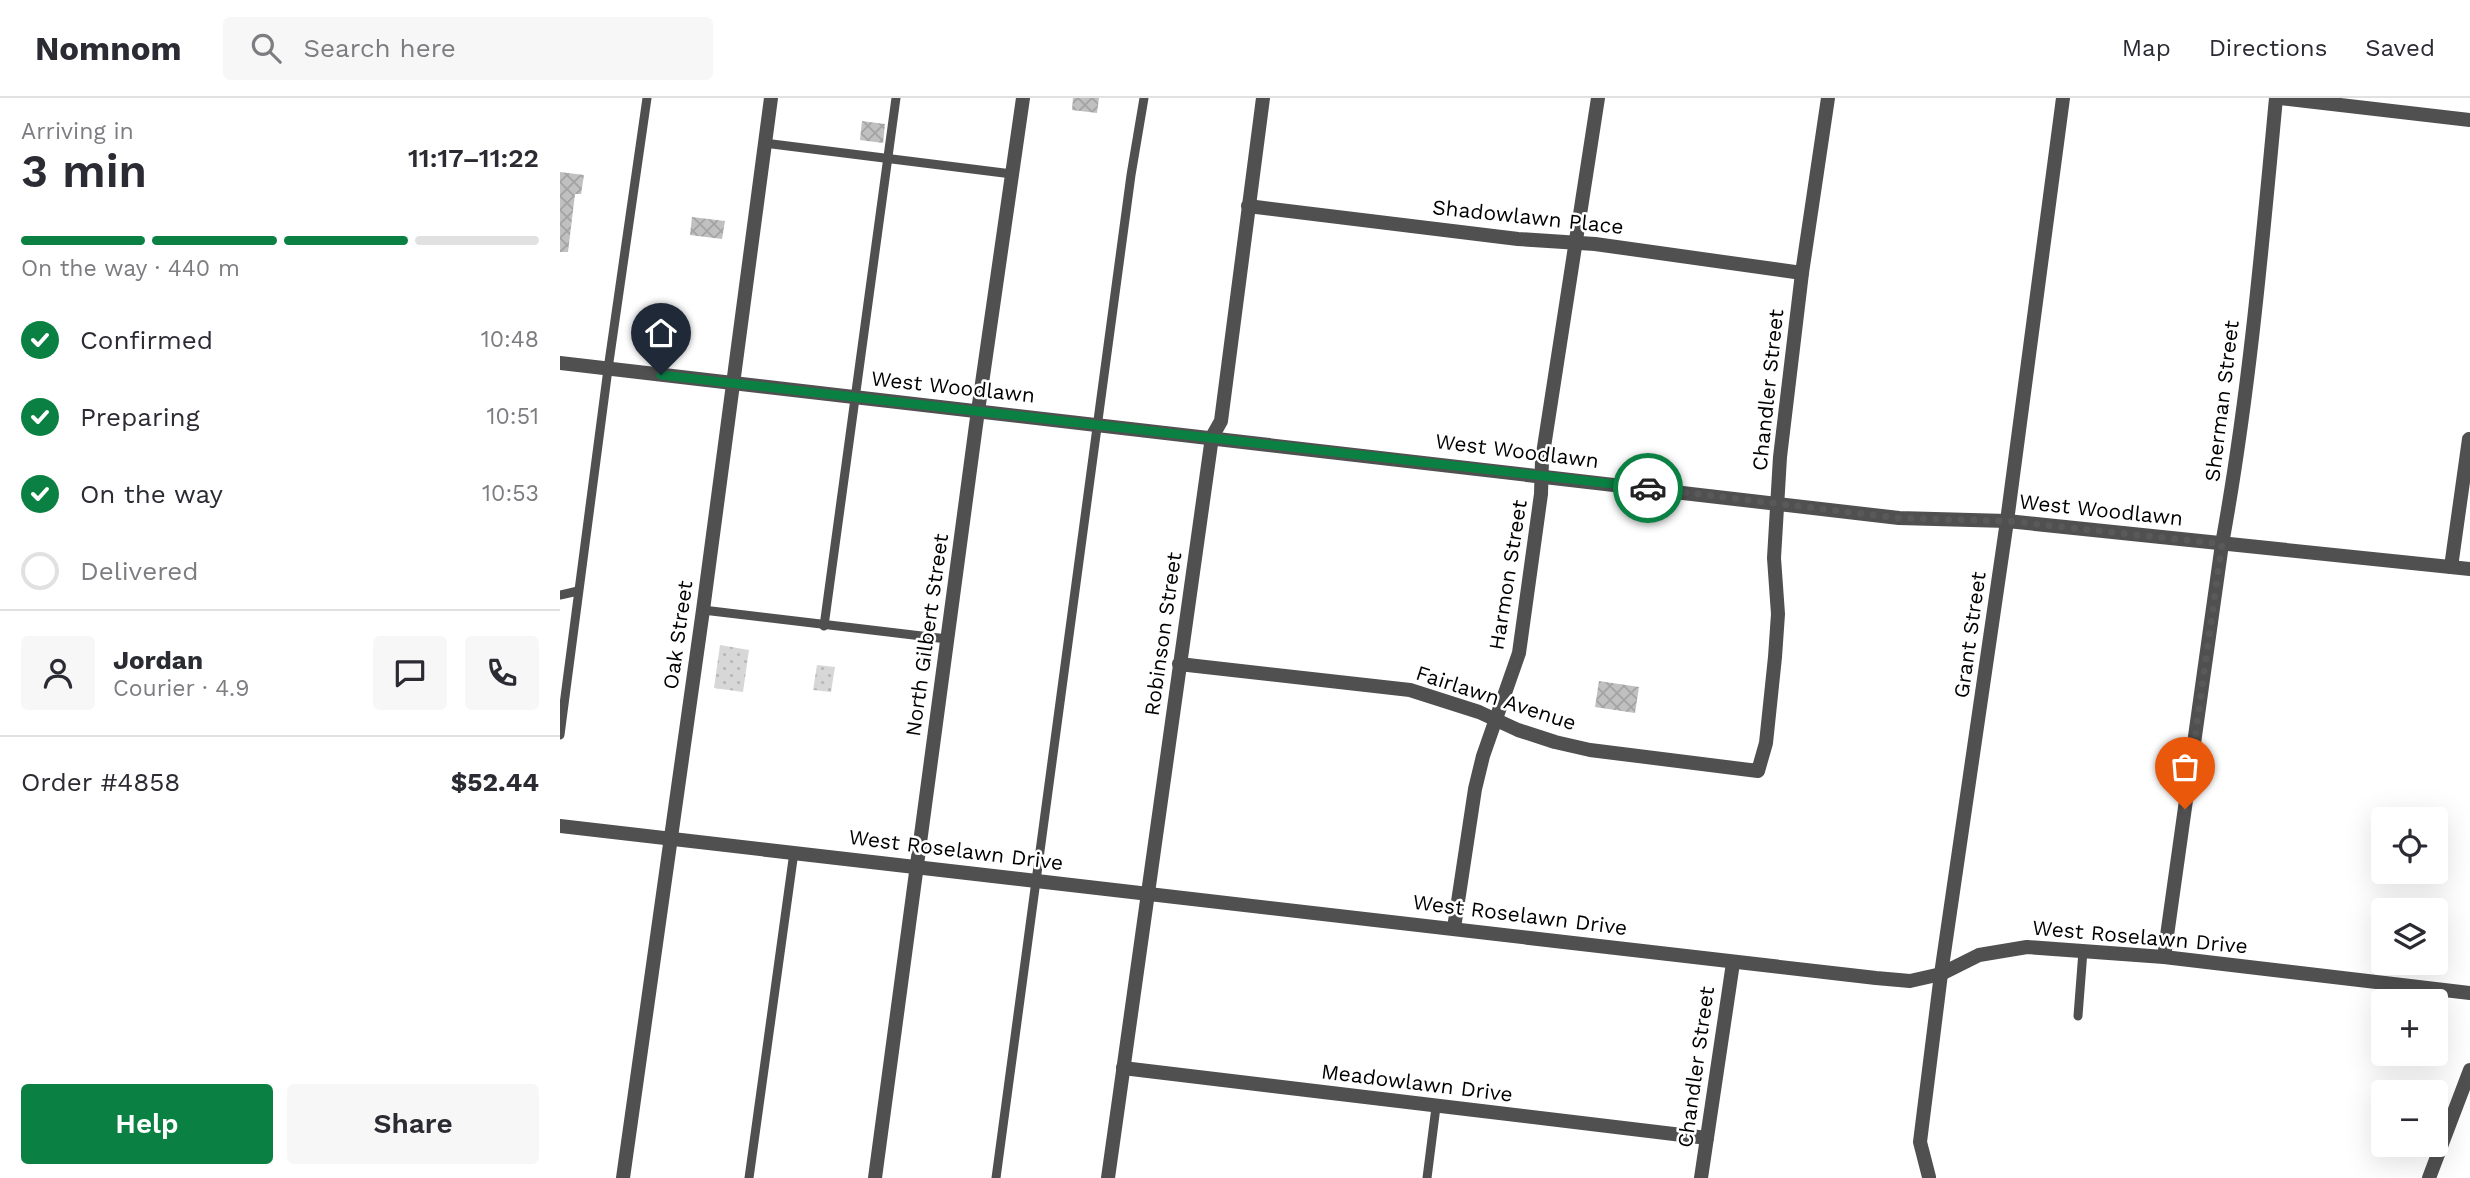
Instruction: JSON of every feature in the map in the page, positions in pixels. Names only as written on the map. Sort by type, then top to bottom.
[{"type":"street","name":"Oak Street","points":[[623,1178],[703,610],[771,98]]},
{"type":"street","name":"North Gilbert Street","points":[[875,1178],[978,410],[1023,98]]},
{"type":"street","name":"Robinson Street","points":[[1108,1178],[1212,437],[1221,421],[1262,98]]},
{"type":"street","name":"Harmon Street","points":[[1454,928],[1475,789],[1483,756],[1519,653],[1541,494],[1542,460],[1598,98]]},
{"type":"street","name":"Chandler Street","points":[[1758,771],[1766,743],[1775,657],[1778,614],[1774,558],[1780,457],[1802,273],[1828,98]]},
{"type":"street","name":"Grant Street","points":[[1929,1177],[1920,1142],[2063,98]]},
{"type":"street","points":[[2278,98],[2470,120]]},
{"type":"street","name":"Sherman Street","points":[[2164,957],[2231,493],[2258,286],[2278,98]]},
{"type":"street","name":"Shadowlawn Place","points":[[1248,206],[1518,239],[1576,243],[1802,273]]},
{"type":"street","name":"West Woodlawn","points":[[560,363],[1899,518],[2007,521],[2470,569]]},
{"type":"street","points":[[2451,567],[2469,439]]},
{"type":"street","name":"Fairlawn Avenue","points":[[1179,664],[1410,690],[1453,703],[1555,742],[1590,750],[1758,771]]},
{"type":"street","name":"West Roselawn Drive","points":[[560,826],[1910,981],[1941,974],[1979,955],[2027,947],[2164,957],[2470,993]]},
{"type":"street","name":"Chandler Street","points":[[1701,1178],[1733,962]]},
{"type":"street","name":"Meadowlawn Drive","points":[[1123,1068],[1707,1138]]},
{"type":"street","points":[[2429,1178],[2470,1070]]},
{"type":"lane","points":[[560,734],[647,98]]},
{"type":"lane","points":[[824,626],[896,98]]},
{"type":"lane","points":[[996,1178],[1131,175],[1144,98]]},
{"type":"lane","points":[[764,143],[1012,174]]},
{"type":"lane","points":[[560,595],[578,591]]},
{"type":"lane","points":[[703,610],[947,639]]},
{"type":"lane","points":[[749,1178],[794,852]]},
{"type":"lane","points":[[2078,1016],[2083,951]]},
{"type":"lane","points":[[1427,1178],[1436,1107]]},
{"type":"shaded area","points":[[720,645],[749,650],[743,692],[714,688]]},
{"type":"shaded area","points":[[817,665],[835,667],[831,692],[813,690]]},
{"type":"building","points":[[1073,98],[1099,98],[1097,113],[1072,110]]},
{"type":"building","points":[[862,121],[885,124],[883,143],[860,140]]},
{"type":"building","points":[[560,172],[584,175],[581,194],[575,194],[568,252],[560,252]]},
{"type":"building","points":[[692,217],[725,221],[722,239],[690,235]]},
{"type":"building","points":[[1599,681],[1639,687],[1635,713],[1595,707]]},
{"type":"way so far","points":[[1648,488],[1899,518],[2007,521],[2222,544],[2185,809]]},
{"type":"route","points":[[661,375],[1648,488]]}]
